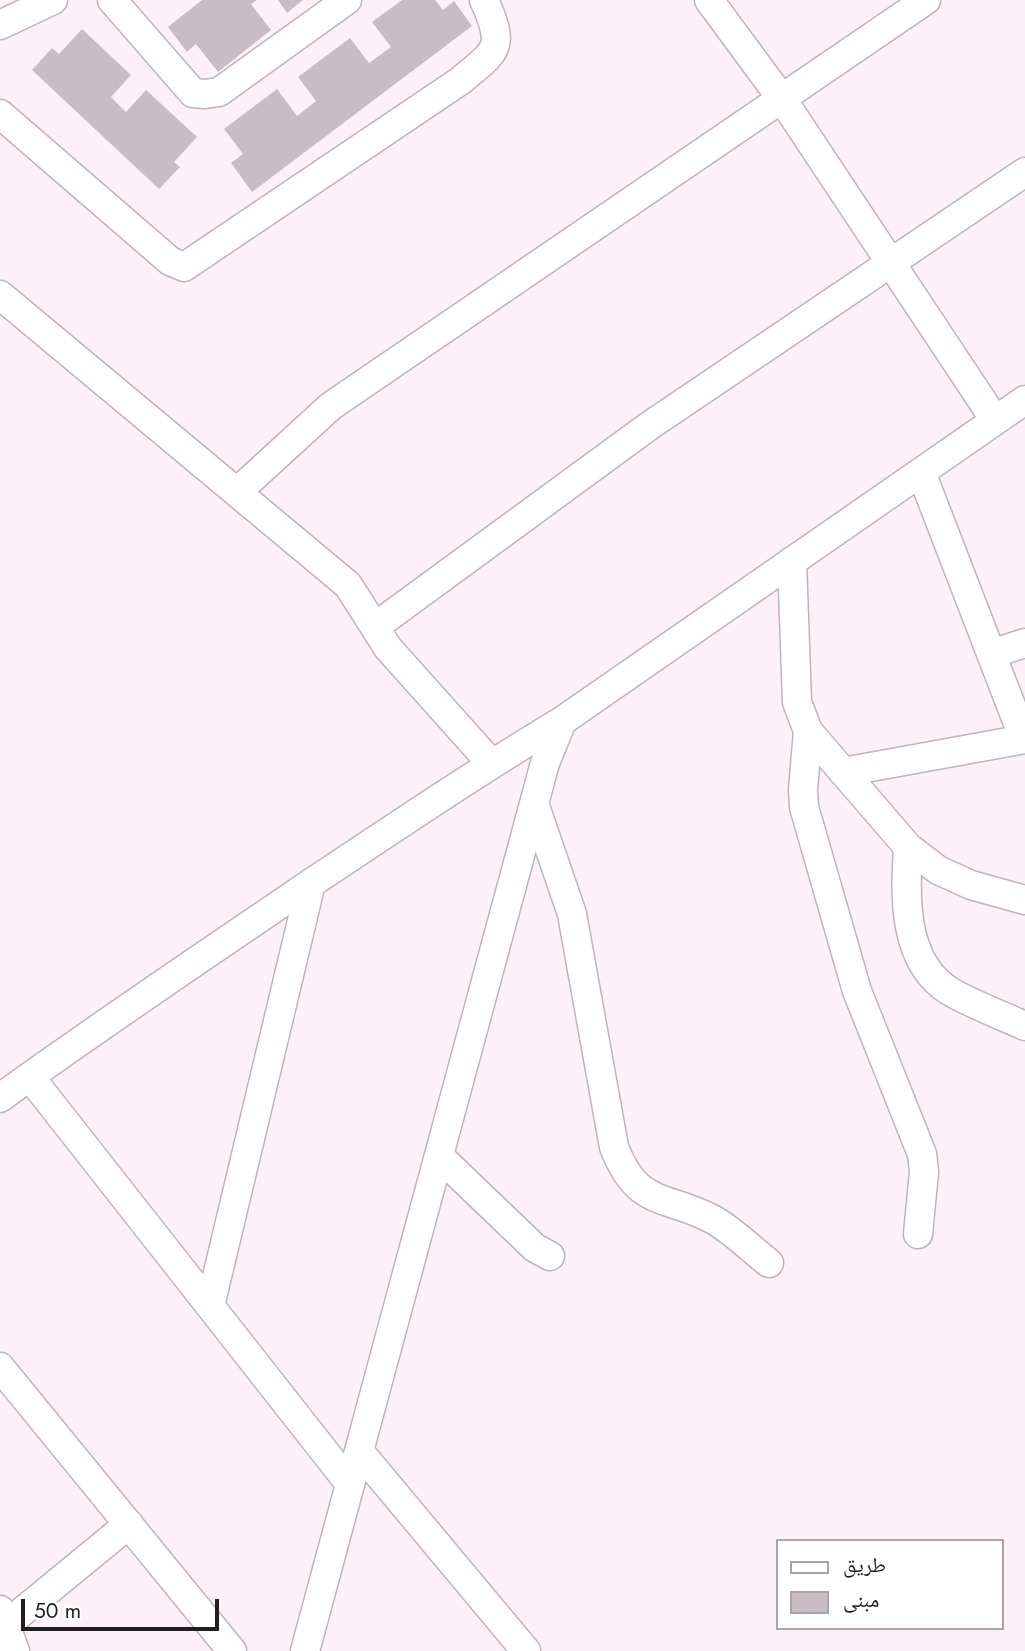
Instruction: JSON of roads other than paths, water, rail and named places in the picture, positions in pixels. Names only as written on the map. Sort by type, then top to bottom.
[{"type":"street","points":[[0,25],[53,0]]},
{"type":"street","points":[[112,0],[193,93],[200,94],[219,92],[347,0]]},
{"type":"street","points":[[0,114],[170,261],[184,267],[460,81],[492,54],[496,37],[484,0]]},
{"type":"street","points":[[709,0],[782,99],[995,420]]},
{"type":"street","points":[[237,492],[331,406],[926,0]]},
{"type":"street","points":[[376,626],[649,426],[1025,172]]},
{"type":"street","points":[[0,295],[348,585],[388,648],[491,763]]},
{"type":"street","points":[[0,1098],[104,1023],[311,883],[491,763],[562,721],[1025,400]]},
{"type":"street","points":[[844,772],[1025,739],[921,472]]},
{"type":"street","points":[[792,561],[797,702],[808,731],[908,847],[938,870],[971,885],[1025,900]]},
{"type":"street","points":[[991,654],[1025,643]]},
{"type":"street","points":[[305,1651],[545,762],[562,721]]},
{"type":"street","points":[[808,731],[804,807],[857,991],[922,1154],[925,1171],[918,1234]]},
{"type":"street","points":[[535,806],[572,914],[614,1147],[620,1161],[642,1191],[716,1221],[769,1263]]},
{"type":"street","points":[[908,847],[906,910],[916,945],[932,976],[949,991],[1025,1026]]},
{"type":"street","points":[[210,1306],[311,883]]},
{"type":"street","points":[[30,1077],[350,1484]]},
{"type":"street","points":[[439,1156],[535,1248],[550,1256]]},
{"type":"street","points":[[0,1367],[232,1651]]},
{"type":"street","points":[[359,1451],[526,1651]]},
{"type":"street","points":[[15,1651],[3,1617],[129,1524]]}]
